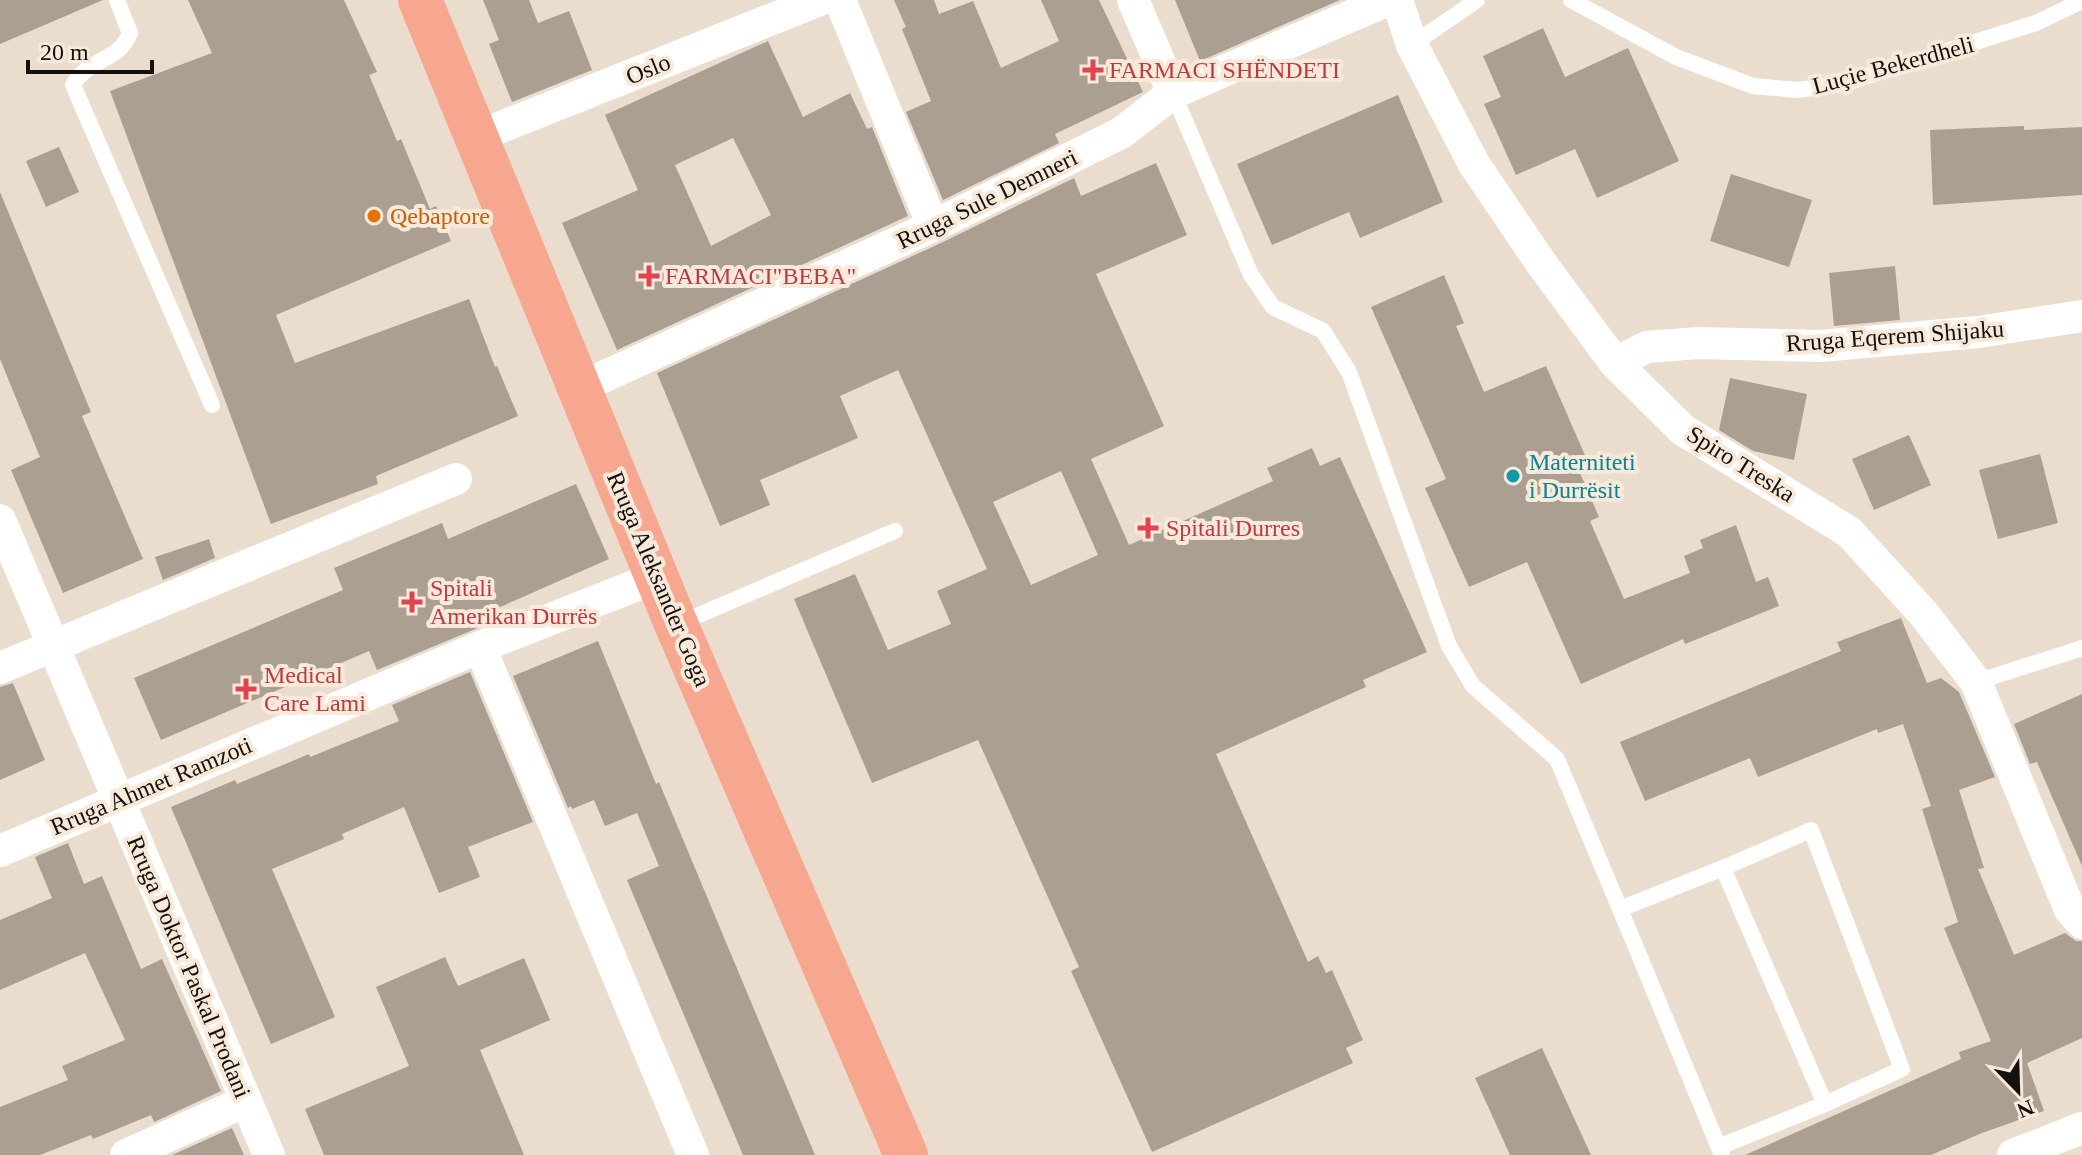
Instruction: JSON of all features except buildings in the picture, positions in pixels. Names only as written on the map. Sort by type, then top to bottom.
[{"type":"main road","name":"Rruga Aleksander Goga","points":[[420,0],[676,624],[906,1155]]},
{"type":"street","name":"Oslo","points":[[476,137],[820,0]]},
{"type":"street","points":[[840,0],[933,226]]},
{"type":"street","points":[[1133,0],[1173,93]]},
{"type":"street","name":"Rruga Sule Demneri","points":[[579,388],[933,226],[1121,133],[1173,93],[1388,0]]},
{"type":"street","name":"Spiro Treska","points":[[1397,0],[1412,45],[1474,164],[1541,263],[1615,363],[1683,430],[1849,532],[1923,613],[1976,682],[2070,910],[2082,923]]},
{"type":"street","name":"Rruga Eqerem Shijaku","points":[[1615,363],[1647,347],[1698,343],[1821,346],[1978,332],[2082,316]]},
{"type":"street","points":[[0,668],[456,479]]},
{"type":"street","name":"Rruga Doktor Paskal Prodani","points":[[0,520],[269,1155]]},
{"type":"street","name":"Rruga Ahmet Ramzoti","points":[[0,851],[480,647],[657,577]]},
{"type":"street","points":[[480,647],[693,1155]]},
{"type":"street","points":[[126,1155],[246,1101]]},
{"type":"street","points":[[2013,1155],[2082,1128]]},
{"type":"lane","points":[[117,0],[130,33],[125,47],[81,71],[73,85],[212,405]]},
{"type":"lane","points":[[1412,45],[1477,0]]},
{"type":"lane","name":"Luçie Bekerdheli","points":[[1571,0],[1676,57],[1753,86],[1797,90],[1842,84],[2007,33],[2082,1]]},
{"type":"lane","points":[[1173,93],[1251,275],[1273,307],[1323,331],[1349,372],[1449,646],[1473,686],[1557,759],[1721,1151],[1902,1069],[1811,830],[1620,909]]},
{"type":"lane","points":[[676,624],[895,531]]},
{"type":"lane","points":[[1976,682],[2082,648]]},
{"type":"lane","points":[[1723,868],[1825,1104]]},
{"type":"place","name":"FARMACI SHËNDETI","points":[[1093,70]]},
{"type":"place","name":"Qebaptore","points":[[374,216]]},
{"type":"place","name":"FARMACI\"BEBA\"","points":[[649,276]]},
{"type":"place","name":"Materniteti i Durrësit","points":[[1513,476]]},
{"type":"place","name":"Spitali Durres","points":[[1148,528]]},
{"type":"place","name":"Spitali Amerikan Durrës","points":[[412,602]]},
{"type":"place","name":"Medical Care Lami","points":[[246,689]]}]
